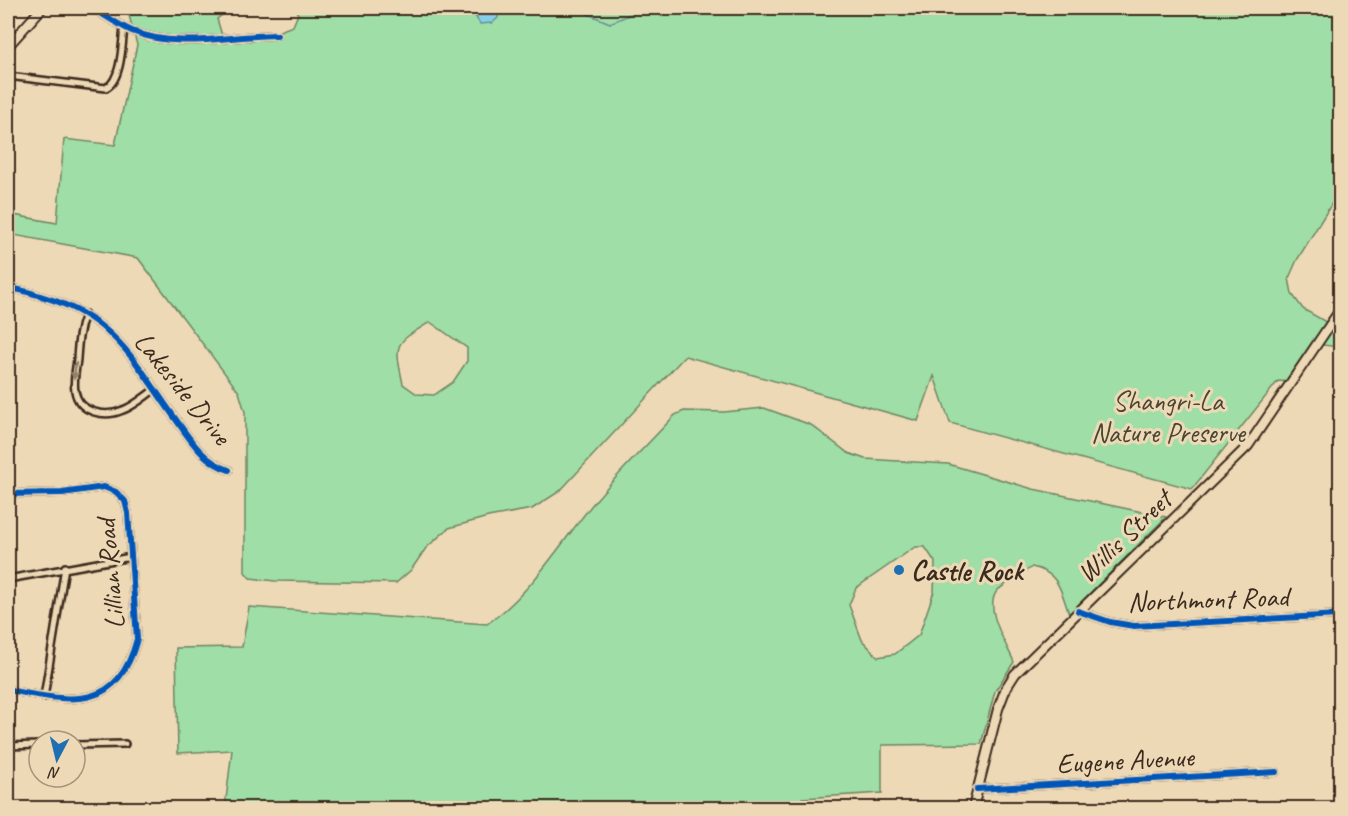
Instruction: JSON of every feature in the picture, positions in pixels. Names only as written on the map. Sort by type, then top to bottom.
[{"type":"main road","points":[[8,46],[42,8]]},
{"type":"main road","name":"Willis Street","points":[[973,808],[998,709],[1006,688],[1020,667],[1248,446],[1341,310]]},
{"type":"street","points":[[92,8],[141,34],[173,39],[277,35]]},
{"type":"street","points":[[8,76],[106,88],[116,78],[124,27]]},
{"type":"street","name":"Lakeside Drive","points":[[8,288],[63,303],[105,327],[119,341],[197,449],[212,462],[229,470]]},
{"type":"street","points":[[85,314],[80,326],[74,381],[77,400],[94,413],[108,413],[123,411],[154,390]]},
{"type":"street","name":"Lillian Road","points":[[8,494],[62,493],[104,488],[116,492],[124,501],[128,513],[137,639],[127,666],[116,681],[104,691],[89,698],[44,697],[8,690]]},
{"type":"street","points":[[8,579],[131,556]]},
{"type":"street","points":[[44,697],[65,567]]},
{"type":"street","name":"Northmont Road","points":[[1078,611],[1110,622],[1134,626],[1341,615]]},
{"type":"street","points":[[87,745],[125,744]]},
{"type":"street","points":[[8,746],[27,745]]},
{"type":"street","name":"Eugene Avenue","points":[[977,789],[1276,772]]},
{"type":"green space","name":"Shangri-La Nature Preserve","points":[[127,8],[231,8],[217,19],[224,42],[252,41],[293,26],[298,14],[295,8],[479,8],[477,11],[497,8],[1340,8],[1340,190],[1297,260],[1289,278],[1292,294],[1303,309],[1326,322],[1291,382],[1278,381],[1192,489],[950,423],[934,376],[918,421],[685,356],[560,491],[532,509],[488,517],[449,528],[426,548],[411,570],[396,583],[275,581],[250,578],[245,572],[245,412],[239,392],[138,258],[8,234],[8,214],[57,223],[64,139],[115,145],[137,45]],"holes":[[[430,322],[467,348],[467,361],[453,382],[434,395],[417,394],[403,384],[398,360],[400,346],[409,335]]]},
{"type":"green space","points":[[1340,318],[1340,347],[1322,345]]},
{"type":"green space","points":[[764,408],[811,425],[848,453],[865,459],[948,464],[1033,489],[1166,517],[1069,614],[1058,584],[1048,573],[1032,567],[997,591],[993,598],[994,616],[1014,662],[995,691],[981,744],[882,745],[882,793],[802,798],[803,808],[225,808],[232,750],[178,753],[176,648],[242,647],[249,607],[487,624],[532,582],[596,500],[675,415],[684,411],[724,412]],"holes":[[[915,547],[925,547],[935,562],[934,591],[919,635],[895,654],[878,657],[862,640],[849,605],[856,588]]]},
{"type":"water","points":[[479,8],[497,8],[498,18],[492,23],[480,24],[475,16]]},
{"type":"waterway","points":[[573,8],[610,23],[636,12],[647,13],[653,8]]},
{"type":"waterway","points":[[657,8],[673,8]]},
{"type":"waterway","points":[[674,8],[689,13],[701,8]]},
{"type":"cycle path","points":[[92,8],[132,31],[167,40],[186,41],[277,35]]},
{"type":"cycle path","points":[[8,288],[32,293],[71,307],[108,332],[137,364],[199,450],[212,462],[229,470]]},
{"type":"cycle path","points":[[8,494],[62,493],[104,487],[116,492],[125,501],[128,513],[137,639],[128,663],[117,680],[103,691],[88,697],[51,697],[8,690]]},
{"type":"cycle path","points":[[1078,611],[1110,622],[1134,626],[1340,615]]},
{"type":"cycle path","points":[[977,789],[1276,772]]},
{"type":"place","name":"Castle Rock","points":[[899,570]]}]
